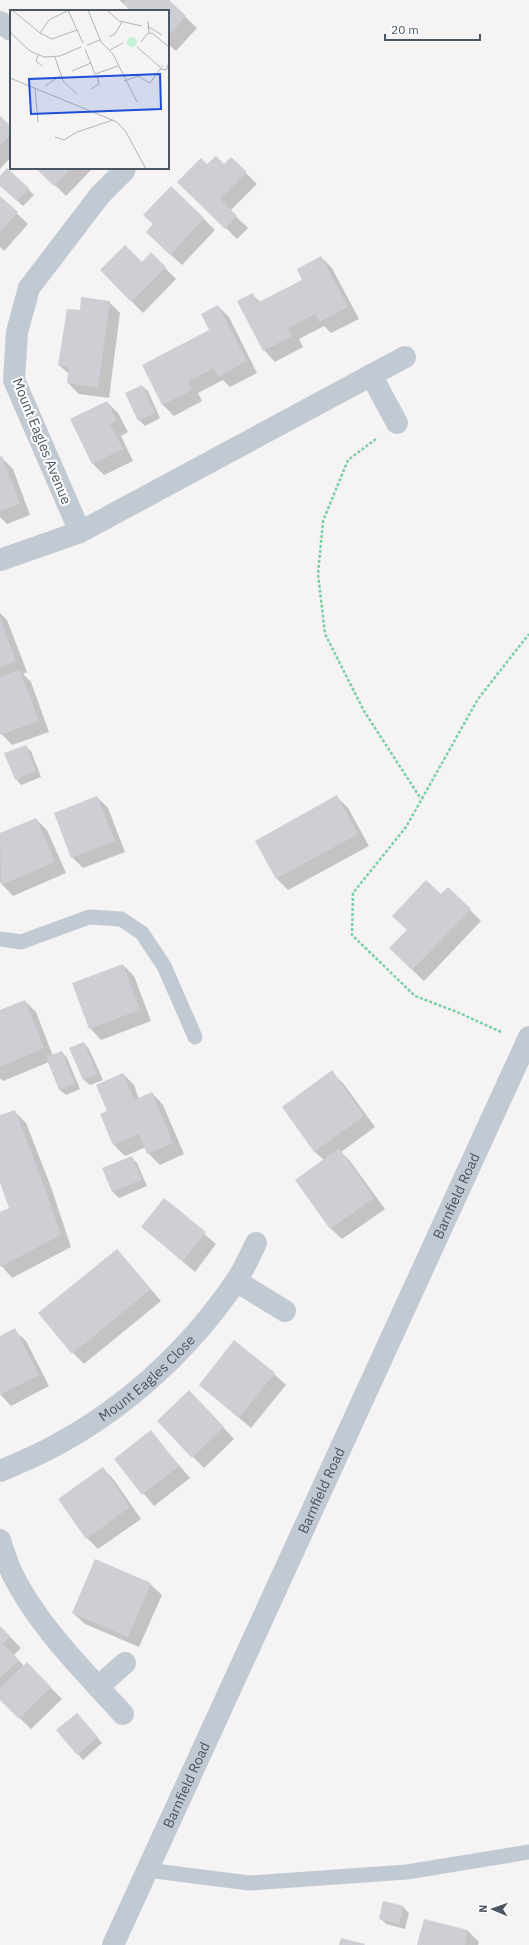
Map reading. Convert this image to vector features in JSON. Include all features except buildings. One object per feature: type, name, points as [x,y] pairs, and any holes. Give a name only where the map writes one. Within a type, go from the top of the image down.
[{"type":"street","name":"Mount Eagles Avenue","points":[[80,532],[14,380],[17,332],[29,288],[100,195],[125,169]]},
{"type":"street","points":[[0,560],[80,532],[404,357]]},
{"type":"street","points":[[371,375],[397,424]]},
{"type":"street","name":"Barnfield Road","points":[[113,1945],[527,1040]]},
{"type":"street","name":"Mount Eagles Close","points":[[0,1472],[58,1444],[121,1404],[158,1372],[200,1328],[236,1280],[256,1244]]},
{"type":"street","points":[[236,1280],[285,1311]]},
{"type":"street","points":[[0,1540],[10,1569],[29,1602],[57,1640],[123,1714]]},
{"type":"street","points":[[98,1687],[125,1663]]},
{"type":"lane","points":[[0,939],[21,942],[89,917],[121,919],[142,933],[164,966],[195,1038]]},
{"type":"lane","points":[[147,1870],[249,1883],[407,1872],[529,1852]]},
{"type":"path","points":[[397,424],[348,460],[323,521],[318,574],[325,634],[364,711],[421,799]]},
{"type":"path","points":[[527,1040],[416,996],[352,936],[353,893],[406,827],[478,699],[529,634]]}]
